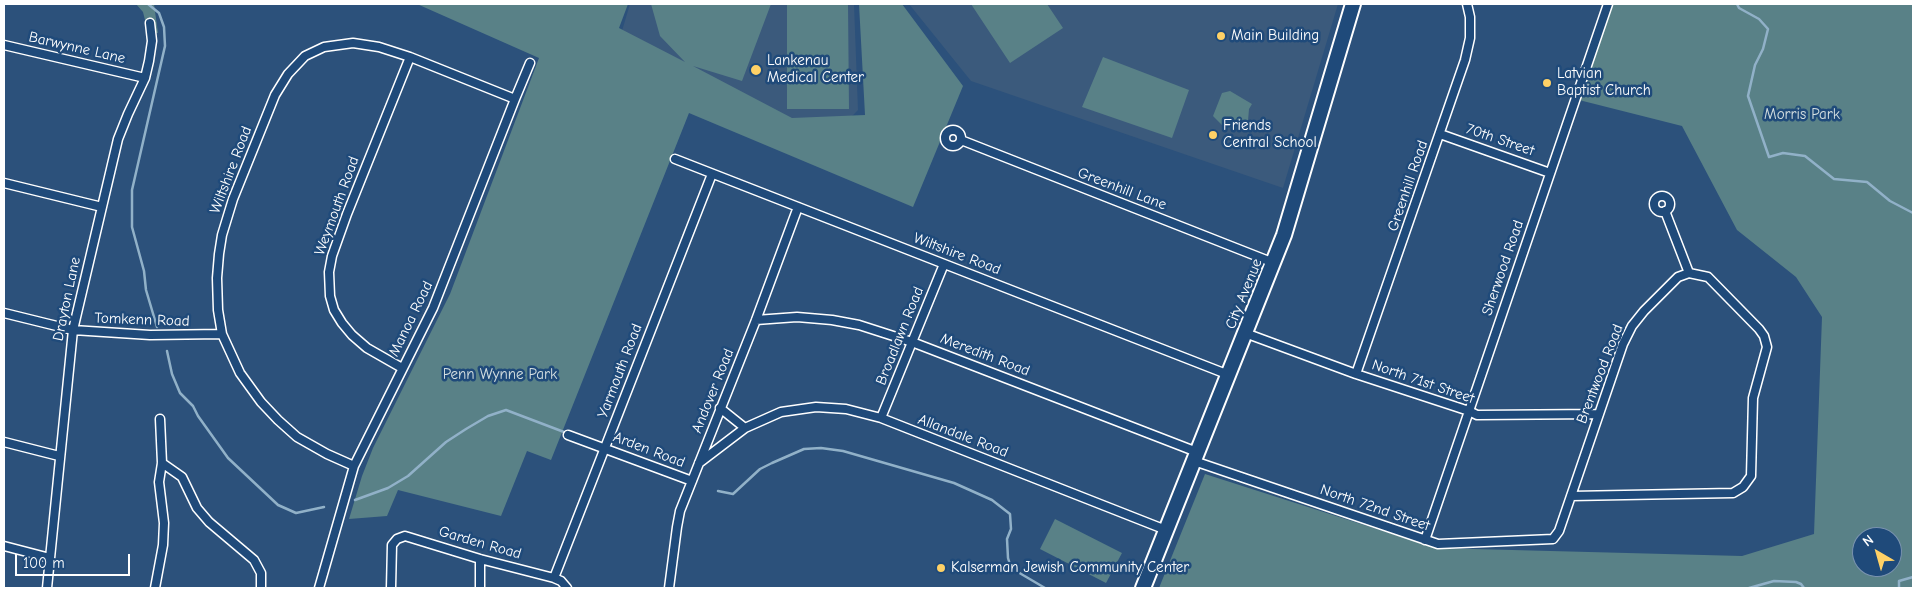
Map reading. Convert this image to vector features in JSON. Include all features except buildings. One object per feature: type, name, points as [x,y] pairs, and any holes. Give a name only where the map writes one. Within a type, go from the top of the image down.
[{"type":"highway","name":"City Avenue","points":[[1142,588],[1274,263],[1292,213],[1353,4]]},
{"type":"street","name":"Greenhill Road","points":[[1356,374],[1465,60],[1470,38],[1470,17],[1467,4]]},
{"type":"street","name":"Sherwood Road","points":[[1424,540],[1608,4]]},
{"type":"street","name":"Drayton Lane","points":[[46,588],[73,330],[118,139],[144,78],[152,41],[150,23]]},
{"type":"street","name":"Wiltshire Road","points":[[354,466],[327,454],[297,437],[278,420],[261,402],[240,373],[222,334],[218,310],[217,278],[222,235],[233,199],[275,96],[288,74],[305,56],[324,46],[353,43],[379,47],[410,57],[515,99]]},
{"type":"street","name":"Barwynne Lane","points":[[4,45],[144,78]]},
{"type":"street","name":"Weymouth Road","points":[[402,368],[368,348],[352,335],[342,323],[334,310],[330,296],[329,272],[347,214],[410,57]]},
{"type":"street","name":"Manoa Road","points":[[319,588],[354,466],[436,300],[530,63]]},
{"type":"street","name":"70th Street","points":[[1440,134],[1550,172]]},
{"type":"street","name":"Greenhill Lane","points":[[960,140],[1274,263]]},
{"type":"street","name":"Wiltshire Road","points":[[675,159],[1228,375]]},
{"type":"street","name":"Yarmouth Road","points":[[554,578],[712,174]]},
{"type":"street","points":[[4,183],[102,207]]},
{"type":"street","name":"Andover Road","points":[[669,588],[676,527],[680,511],[756,320],[798,207]]},
{"type":"street","points":[[1571,496],[1733,493],[1743,487],[1751,476],[1753,398],[1767,347],[1764,336],[1708,277],[1689,273],[1665,210]]},
{"type":"street","name":"Broadlawn Road","points":[[881,418],[944,264]]},
{"type":"street","name":"Brentwood Road","points":[[1553,539],[1559,531],[1623,344],[1632,326],[1644,311],[1678,277],[1689,273]]},
{"type":"street","name":"Tomkenn Road","points":[[4,313],[73,330],[150,335],[222,334]]},
{"type":"street","name":"Meredith Road","points":[[756,320],[796,317],[832,320],[859,325],[912,342],[1196,457]]},
{"type":"street","name":"North 71st Street","points":[[1245,333],[1356,374],[1477,415],[1599,414]]},
{"type":"street","name":"Allandale Road","points":[[699,463],[745,428],[781,412],[816,407],[846,409],[881,418],[1166,530]]},
{"type":"street","points":[[720,408],[745,428]]},
{"type":"street","points":[[155,588],[163,545],[164,523],[159,482],[162,463],[160,419]]},
{"type":"street","name":"Arden Road","points":[[568,435],[692,481]]},
{"type":"street","points":[[4,442],[59,456]]},
{"type":"street","name":"North 72nd Street","points":[[1196,457],[1438,544],[1553,539]]},
{"type":"street","points":[[162,463],[182,477],[197,508],[209,522],[254,560],[261,573],[261,588]]},
{"type":"street","name":"Garden Road","points":[[391,588],[392,545],[395,540],[405,536],[480,559],[554,578],[561,581],[567,588]]},
{"type":"street","points":[[4,546],[50,558]]},
{"type":"street","points":[[480,559],[480,588]]},
{"type":"shaded area","name":"Lankenau Medical Center","points":[[630,4],[854,4],[858,110],[822,147],[616,51]]},
{"type":"shaded area","name":"Friends Central School","points":[[909,4],[1338,4],[1283,188],[971,81]]},
{"type":"green space","points":[[136,4],[154,4],[158,33],[148,32],[143,12]]},
{"type":"green space","name":"Penn Wynne Park","points":[[417,4],[628,4],[619,28],[685,62],[660,36],[651,4],[771,4],[742,81],[693,66],[792,118],[865,115],[859,4],[902,4],[963,86],[913,207],[689,113],[551,460],[527,451],[501,516],[398,490],[387,516],[349,519],[373,448],[450,294],[539,58]]},
{"type":"green space","points":[[787,4],[848,4],[849,109],[787,109]]},
{"type":"green space","points":[[971,4],[1047,4],[1063,28],[1010,63]]},
{"type":"green space","name":"Morris Park","points":[[1609,4],[1913,4],[1913,588],[1159,588],[1205,474],[1436,548],[1742,556],[1814,534],[1822,317],[1796,277],[1737,230],[1682,126],[1575,99]]},
{"type":"green space","points":[[1103,57],[1189,90],[1172,138],[1082,107]]},
{"type":"green space","points":[[1230,91],[1252,104],[1249,109],[1248,121],[1237,129],[1224,127],[1213,116],[1222,93]]},
{"type":"green space","points":[[1055,519],[1122,553],[1106,583],[1040,549]]},
{"type":"waterway","points":[[148,4],[159,13],[164,27],[165,46],[132,190],[132,227],[144,271],[146,290],[157,327]]},
{"type":"waterway","points":[[1737,4],[1739,8],[1759,19],[1768,29],[1763,49],[1755,65],[1748,96],[1769,157],[1783,153],[1805,156],[1834,179],[1867,182],[1890,201],[1913,213]]},
{"type":"waterway","points":[[167,351],[172,374],[180,393],[193,406],[228,458],[278,505],[296,513],[324,507]]},
{"type":"waterway","points":[[355,500],[388,488],[408,476],[446,442],[488,416],[506,410],[564,432]]},
{"type":"waterway","points":[[718,491],[733,494],[760,469],[804,449],[821,448],[843,451],[954,483],[992,500],[1010,514],[1011,529],[1007,539],[1008,558],[1011,568],[1045,588]]},
{"type":"waterway","points":[[1899,588],[1899,581],[1913,577]]},
{"type":"waterway","points":[[1749,588],[1774,581],[1796,582],[1804,588]]},
{"type":"place","name":"Main Building","points":[[1221,36]]},
{"type":"place","name":"Lankenau Medical Center","points":[[756,70]]},
{"type":"place","name":"Latvian Baptist Church","points":[[1547,83]]},
{"type":"place","name":"Friends Central School","points":[[1213,135]]},
{"type":"place","name":"Kalserman Jewish Community Center","points":[[941,568]]}]
